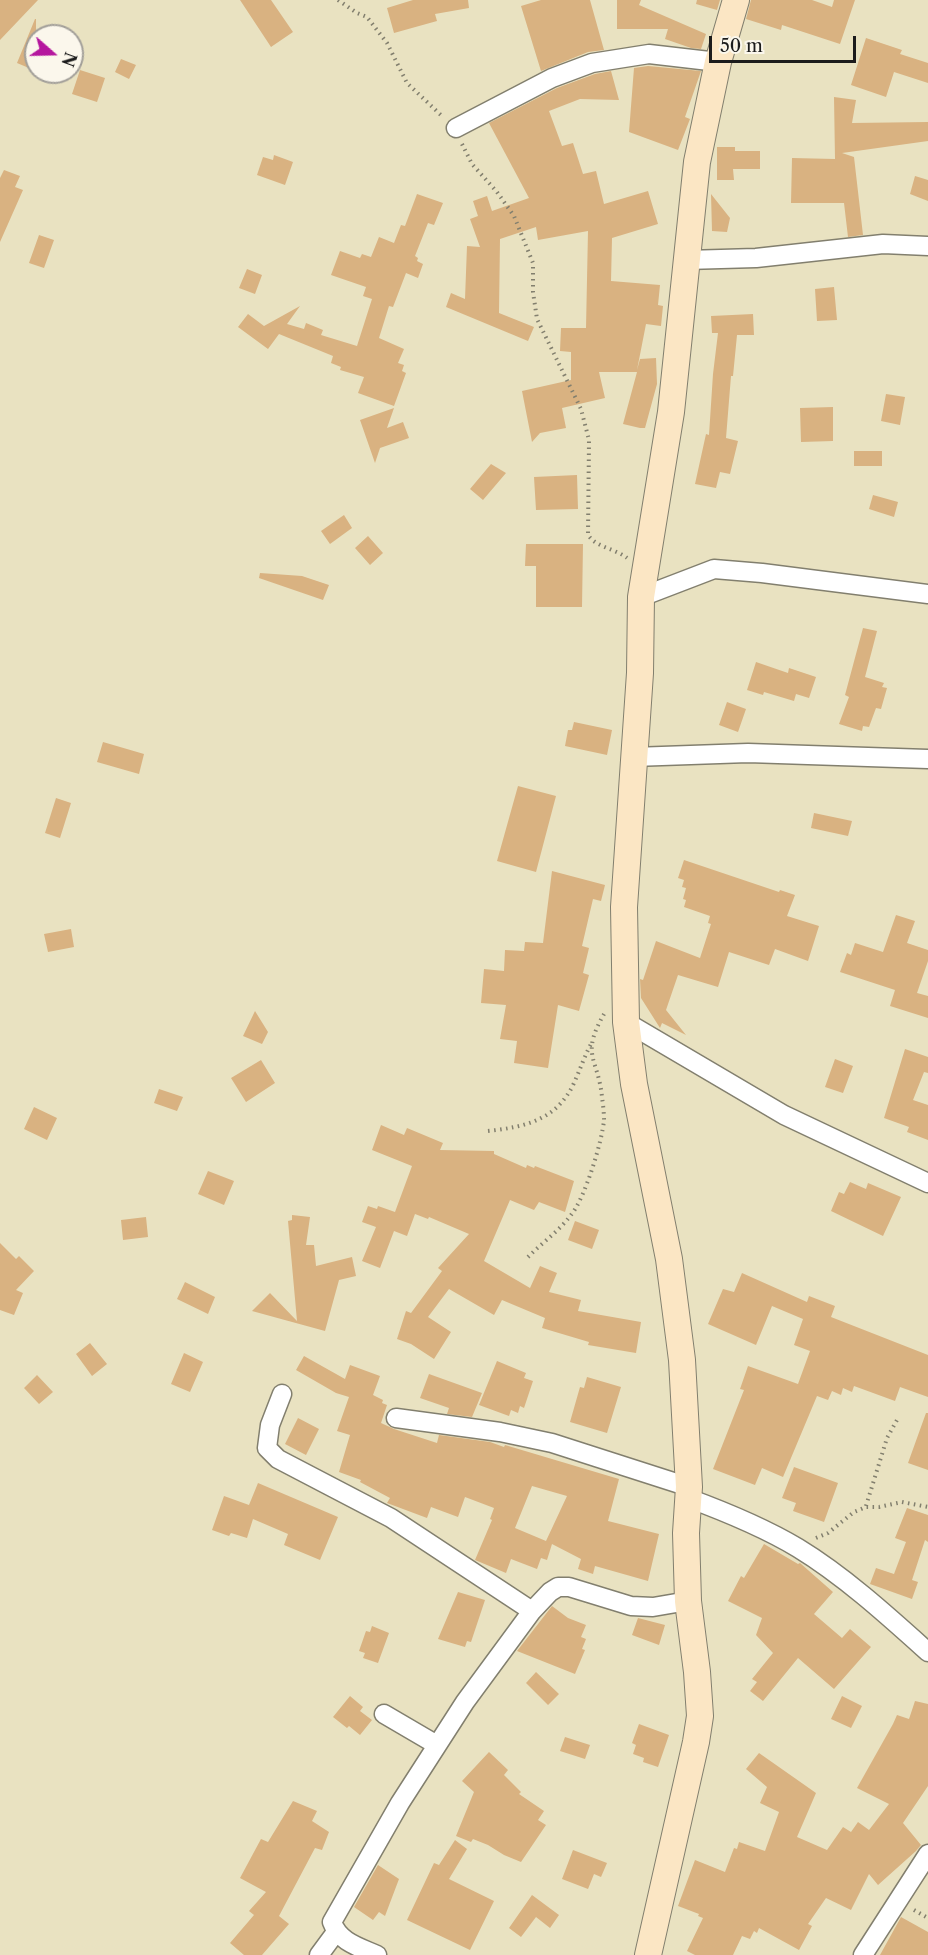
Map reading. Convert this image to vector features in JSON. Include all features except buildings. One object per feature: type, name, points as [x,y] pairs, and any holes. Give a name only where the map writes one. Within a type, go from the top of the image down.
[{"type":"street","points":[[649,1955],[692,1764],[700,1716],[688,1600],[688,1492],[682,1360],[669,1259],[634,1084],[626,1022],[624,907],[640,674],[641,597],[671,412],[697,162],[717,62],[736,0]]},
{"type":"street","points":[[456,128],[552,78],[592,63],[649,54],[717,62]]},
{"type":"street","points":[[686,260],[756,258],[883,244],[928,246]]},
{"type":"street","points":[[641,597],[714,569],[928,594]]},
{"type":"street","points":[[633,758],[748,753],[928,759]]},
{"type":"street","points":[[626,1022],[784,1115],[928,1183]]},
{"type":"street","points":[[282,1394],[270,1425],[267,1448],[278,1459],[391,1518],[532,1611]]},
{"type":"street","points":[[396,1418],[500,1432],[552,1443],[688,1492],[797,1547],[824,1565],[928,1652]]},
{"type":"street","points":[[377,1955],[347,1941],[336,1932],[332,1922],[400,1803],[437,1745],[465,1702],[532,1611],[558,1587],[569,1587],[631,1606],[653,1607],[688,1600]]},
{"type":"street","points":[[384,1714],[437,1745]]},
{"type":"street","points":[[863,1955],[928,1854]]},
{"type":"street","points":[[319,1955],[336,1932]]},
{"type":"path","points":[[338,0],[367,17],[387,43],[407,83],[456,128],[472,164],[497,192],[514,216],[533,263],[533,292],[537,319],[581,408],[589,440],[588,535],[593,543],[619,552],[645,572]]},
{"type":"path","points":[[488,1131],[531,1124],[560,1105],[574,1083],[594,1031],[611,996],[625,978]]},
{"type":"path","points":[[528,1257],[572,1215],[597,1150],[604,1120],[602,1095],[592,1059],[591,1043]]},
{"type":"path","points":[[866,1507],[887,1438],[897,1420]]},
{"type":"path","points":[[797,1547],[828,1533],[854,1512],[866,1507],[902,1502],[928,1508]]}]
